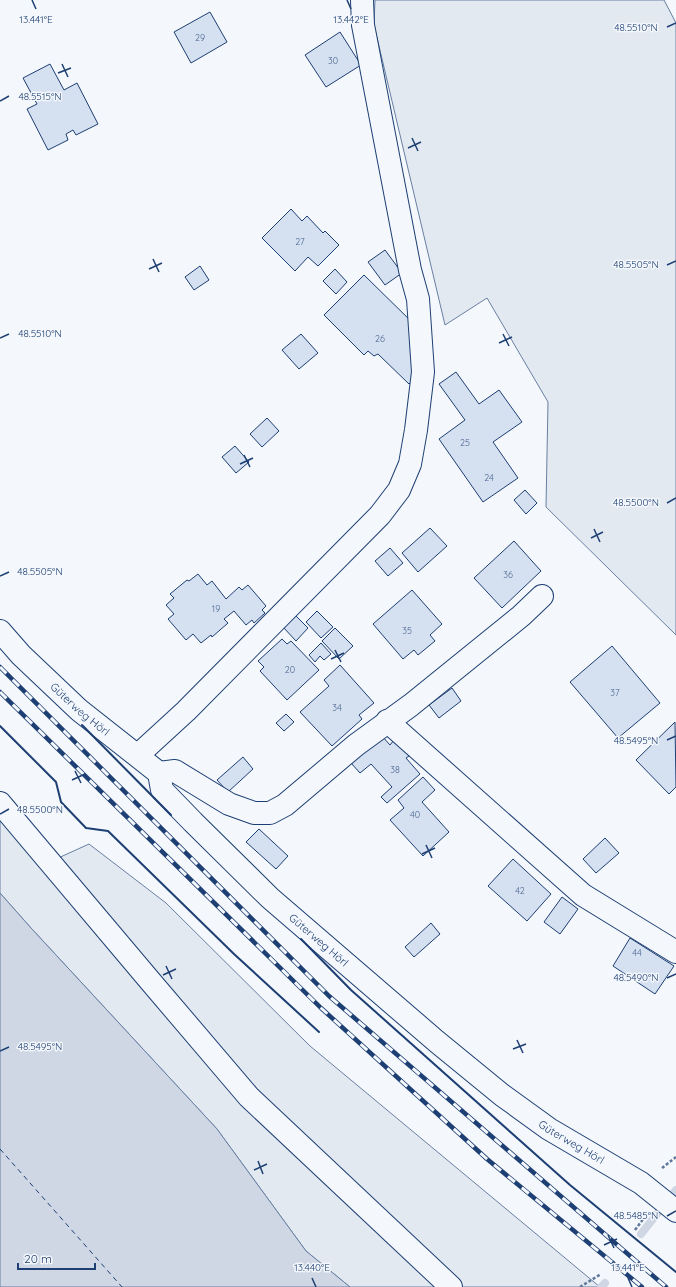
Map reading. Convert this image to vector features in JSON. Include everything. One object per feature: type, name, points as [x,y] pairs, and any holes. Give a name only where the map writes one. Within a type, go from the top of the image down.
[{"type":"street","points":[[138,755],[186,711],[380,515],[399,490],[410,464],[423,372],[418,299],[410,270],[363,25],[362,0]]},
{"type":"street","points":[[159,772],[175,771],[230,804],[254,813],[270,813],[285,805],[356,745],[411,705],[521,616],[542,596]]},
{"type":"street","name":"Güterweg Hörl","points":[[0,631],[21,655],[79,710],[159,772],[162,790],[270,898],[436,1041],[502,1095],[549,1129],[641,1183],[676,1210]]},
{"type":"street","points":[[387,721],[583,894],[676,952]]},
{"type":"street","points":[[0,803],[249,1097],[451,1287]]},
{"type":"path","points":[[580,1287],[601,1274]]},
{"type":"shaded area","points":[[375,0],[664,0],[676,23],[676,635],[546,507],[548,402],[487,298],[445,325],[374,25]]},
{"type":"shaded area","points":[[0,811],[45,864],[89,844],[166,903],[310,1046],[600,1287],[350,1287],[306,1251],[217,1129],[0,893]]},
{"type":"shaded area","points":[[0,893],[217,1129],[306,1251],[350,1287],[0,1287]]},
{"type":"building","points":[[210,12],[227,42],[191,63],[174,32]]},
{"type":"building","points":[[340,32],[361,65],[326,87],[305,55]]},
{"type":"building","points":[[50,64],[64,90],[77,83],[98,124],[76,135],[73,130],[66,134],[68,140],[48,150],[27,109],[37,104],[23,78]]},
{"type":"building","points":[[291,209],[302,221],[307,216],[323,233],[325,231],[339,245],[318,266],[308,257],[295,271],[262,238]]},
{"type":"building","points":[[385,250],[402,273],[385,285],[368,262]]},
{"type":"building","points":[[200,266],[209,280],[194,290],[185,277]]},
{"type":"building","points":[[335,269],[347,282],[336,294],[323,281]]},
{"type":"building","points":[[364,275],[414,324],[414,379],[409,384],[378,354],[374,356],[368,351],[364,355],[324,315]]},
{"type":"building","points":[[301,334],[318,353],[299,369],[282,350]]},
{"type":"building","points":[[456,372],[479,404],[499,390],[522,422],[493,442],[518,478],[483,502],[439,439],[465,420],[439,384]]},
{"type":"building","points":[[267,418],[279,431],[262,447],[250,434]]},
{"type":"building","points":[[235,446],[249,462],[236,473],[222,457]]},
{"type":"building","points":[[525,490],[537,503],[526,514],[514,500]]},
{"type":"building","points":[[430,528],[447,546],[418,572],[402,553]]},
{"type":"building","points":[[514,541],[541,571],[502,608],[474,578]]},
{"type":"building","points":[[390,548],[403,563],[388,576],[375,561]]},
{"type":"building","points":[[198,574],[207,585],[212,581],[226,599],[239,587],[242,590],[248,585],[266,606],[262,610],[265,613],[254,623],[252,620],[246,625],[234,611],[224,619],[228,623],[212,637],[211,635],[201,643],[193,634],[186,640],[168,619],[174,614],[166,605],[174,598],[170,594],[187,580],[189,581]]},
{"type":"building","points":[[412,590],[442,624],[430,635],[435,641],[418,655],[414,650],[403,659],[373,624]]},
{"type":"building","points":[[317,611],[333,627],[321,638],[306,622]]},
{"type":"building","points":[[295,615],[308,628],[296,641],[283,627]]},
{"type":"building","points":[[335,628],[353,646],[339,659],[322,641]]},
{"type":"building","points":[[282,639],[287,644],[291,641],[319,670],[287,700],[260,671],[264,667],[258,661]]},
{"type":"building","points":[[321,643],[331,654],[324,660],[320,656],[315,662],[309,655]]},
{"type":"building","points":[[612,646],[660,703],[618,738],[570,682]]},
{"type":"building","points":[[340,665],[374,703],[359,715],[362,719],[332,746],[300,712],[329,686],[324,680]]},
{"type":"building","points":[[452,688],[461,701],[439,718],[429,705]]},
{"type":"building","points":[[286,714],[294,722],[284,731],[276,723]]},
{"type":"building","points":[[675,722],[676,787],[669,794],[636,760]]},
{"type":"building","points":[[382,736],[390,745],[394,740],[409,756],[406,758],[420,774],[387,803],[381,797],[392,787],[371,764],[360,773],[351,763]]},
{"type":"building","points":[[243,757],[253,769],[228,792],[217,780]]},
{"type":"building","points":[[423,777],[435,790],[422,802],[449,832],[423,856],[390,820],[404,808],[398,800]]},
{"type":"building","points":[[259,829],[288,856],[276,869],[246,842]]},
{"type":"building","points":[[605,838],[619,853],[596,873],[583,859]]},
{"type":"building","points":[[513,859],[551,894],[527,921],[488,886]]},
{"type":"building","points":[[562,897],[578,909],[560,934],[544,922]]},
{"type":"building","points":[[431,923],[440,934],[414,957],[405,947]]},
{"type":"building","points":[[630,938],[674,966],[655,994],[613,966]]},
{"type":"waterway","points":[[641,1234],[676,1190]]},
{"type":"waterway","points":[[601,1287],[605,1283]]},
{"type":"ferry route","points":[[0,1149],[122,1287]]},
{"type":"railway","points":[[0,667],[329,996],[666,1287]]},
{"type":"railway","points":[[0,692],[321,1008],[487,1159],[642,1287]]},
{"type":"wall","points":[[82,725],[171,815]]},
{"type":"wall","points":[[0,726],[56,782],[61,802],[86,828],[108,831],[234,954],[319,1032]]},
{"type":"wall","points":[[301,939],[351,990],[570,1185],[676,1272]]}]
